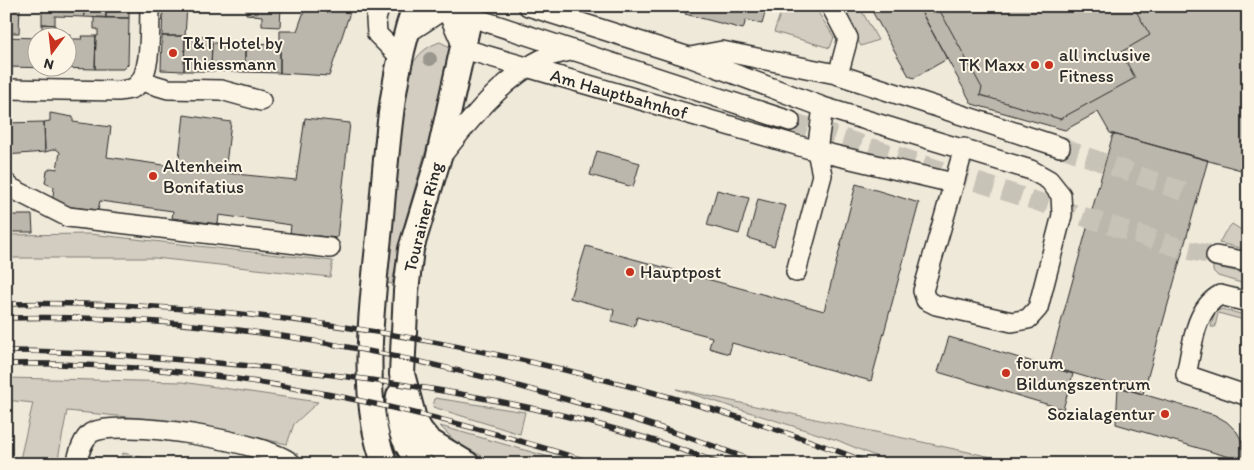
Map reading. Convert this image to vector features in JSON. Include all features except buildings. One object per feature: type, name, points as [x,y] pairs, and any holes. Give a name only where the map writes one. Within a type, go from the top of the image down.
[{"type":"main road","name":"Tourainer Ring","points":[[385,464],[379,449],[370,388],[378,247],[388,134],[400,57],[415,6]]},
{"type":"main road","name":"Tourainer Ring","points":[[467,464],[429,441],[420,430],[414,419],[402,374],[406,291],[412,249],[438,160],[471,12]]},
{"type":"main road","points":[[402,374],[397,406],[400,434],[421,464]]},
{"type":"street","points":[[6,89],[119,91],[134,88],[141,81],[148,58],[150,6]]},
{"type":"street","points":[[380,6],[376,19],[377,34],[400,57]]},
{"type":"street","points":[[528,6],[689,58],[824,107],[964,148],[1031,170],[1049,180],[1061,195],[1062,215],[1038,308],[1028,319],[1012,322],[936,305],[926,300],[923,291],[964,148]]},
{"type":"street","points":[[574,6],[609,31]]},
{"type":"street","points":[[831,6],[848,38],[841,64]]},
{"type":"street","points":[[446,7],[464,49]]},
{"type":"street","points":[[406,34],[446,7],[471,12],[570,51],[790,121]]},
{"type":"street","name":"Am Hauptbahnhof","points":[[464,49],[817,151],[953,183]]},
{"type":"street","points":[[438,160],[491,98],[527,68],[546,57],[570,51]]},
{"type":"street","points":[[689,58],[722,51],[836,74],[1060,147]]},
{"type":"street","points":[[141,81],[168,89],[221,90],[261,101]]},
{"type":"street","points":[[796,272],[822,175],[817,151],[824,107]]},
{"type":"street","points":[[6,183],[11,188],[68,217],[330,248]]},
{"type":"street","points":[[1216,256],[1248,262]]},
{"type":"street","points":[[1248,302],[1220,295],[1210,300],[1198,324],[1186,375],[1248,396]]},
{"type":"street","points":[[76,464],[84,441],[92,433],[106,430],[187,432],[274,452],[292,464]]},
{"type":"shaded area","points":[[783,6],[814,6],[834,37],[830,48],[774,32]]},
{"type":"shaded area","points":[[839,6],[859,6],[878,40],[861,46]]},
{"type":"shaded area","points":[[440,42],[450,47],[432,129],[403,229],[392,284],[383,282],[404,91],[408,74],[419,55],[432,45]]},
{"type":"shaded area","points":[[1232,224],[1248,234],[1248,250],[1219,243]]},
{"type":"shaded area","points":[[90,234],[333,261],[330,277],[155,258],[6,258],[6,235]]},
{"type":"shaded area","points":[[1213,266],[1248,274],[1248,285],[1218,276],[1213,271]]},
{"type":"shaded area","points":[[1222,309],[1248,316],[1248,321],[1218,313],[1215,327],[1211,327],[1215,312]]},
{"type":"shaded area","points":[[6,378],[182,382],[318,402],[294,424],[287,444],[190,423],[67,411],[57,464],[42,464],[20,459],[33,403],[6,400]]},
{"type":"shaded area","points":[[676,389],[1024,464],[894,464],[837,440]]},
{"type":"shaded area","points":[[435,398],[525,412],[520,434],[433,407]]},
{"type":"shaded area","points":[[440,426],[574,464],[497,464],[457,443]]},
{"type":"shaded area","points":[[123,453],[170,464],[120,464]]},
{"type":"tunnel","points":[[790,121],[1183,249],[1216,256]]},
{"type":"tunnel","points":[[1060,147],[1190,194]]},
{"type":"railway","points":[[6,304],[146,306],[216,311],[355,328],[424,340],[561,369],[679,399],[795,436],[871,464]]},
{"type":"railway","points":[[6,318],[76,318],[145,321],[283,336],[351,348],[487,378],[580,403],[684,436],[760,464]]},
{"type":"railway","points":[[6,351],[167,358],[321,373],[437,390],[495,400],[610,427],[666,444],[721,464]]},
{"type":"railway","points":[[6,364],[82,365],[157,370],[231,378],[305,390],[452,422],[596,464]]},
{"type":"place","name":"T&T Hotel by Thiessmann","points":[[173,53]]},
{"type":"place","name":"TK Maxx","points":[[1035,65]]},
{"type":"place","name":"all inclusive Fitness","points":[[1049,65]]},
{"type":"place","name":"Altenheim Bonifatius","points":[[153,176]]},
{"type":"place","name":"Hauptpost","points":[[630,272]]},
{"type":"place","name":"forum Bildungszentrum","points":[[1006,373]]},
{"type":"place","name":"Sozialagentur","points":[[1165,414]]}]
